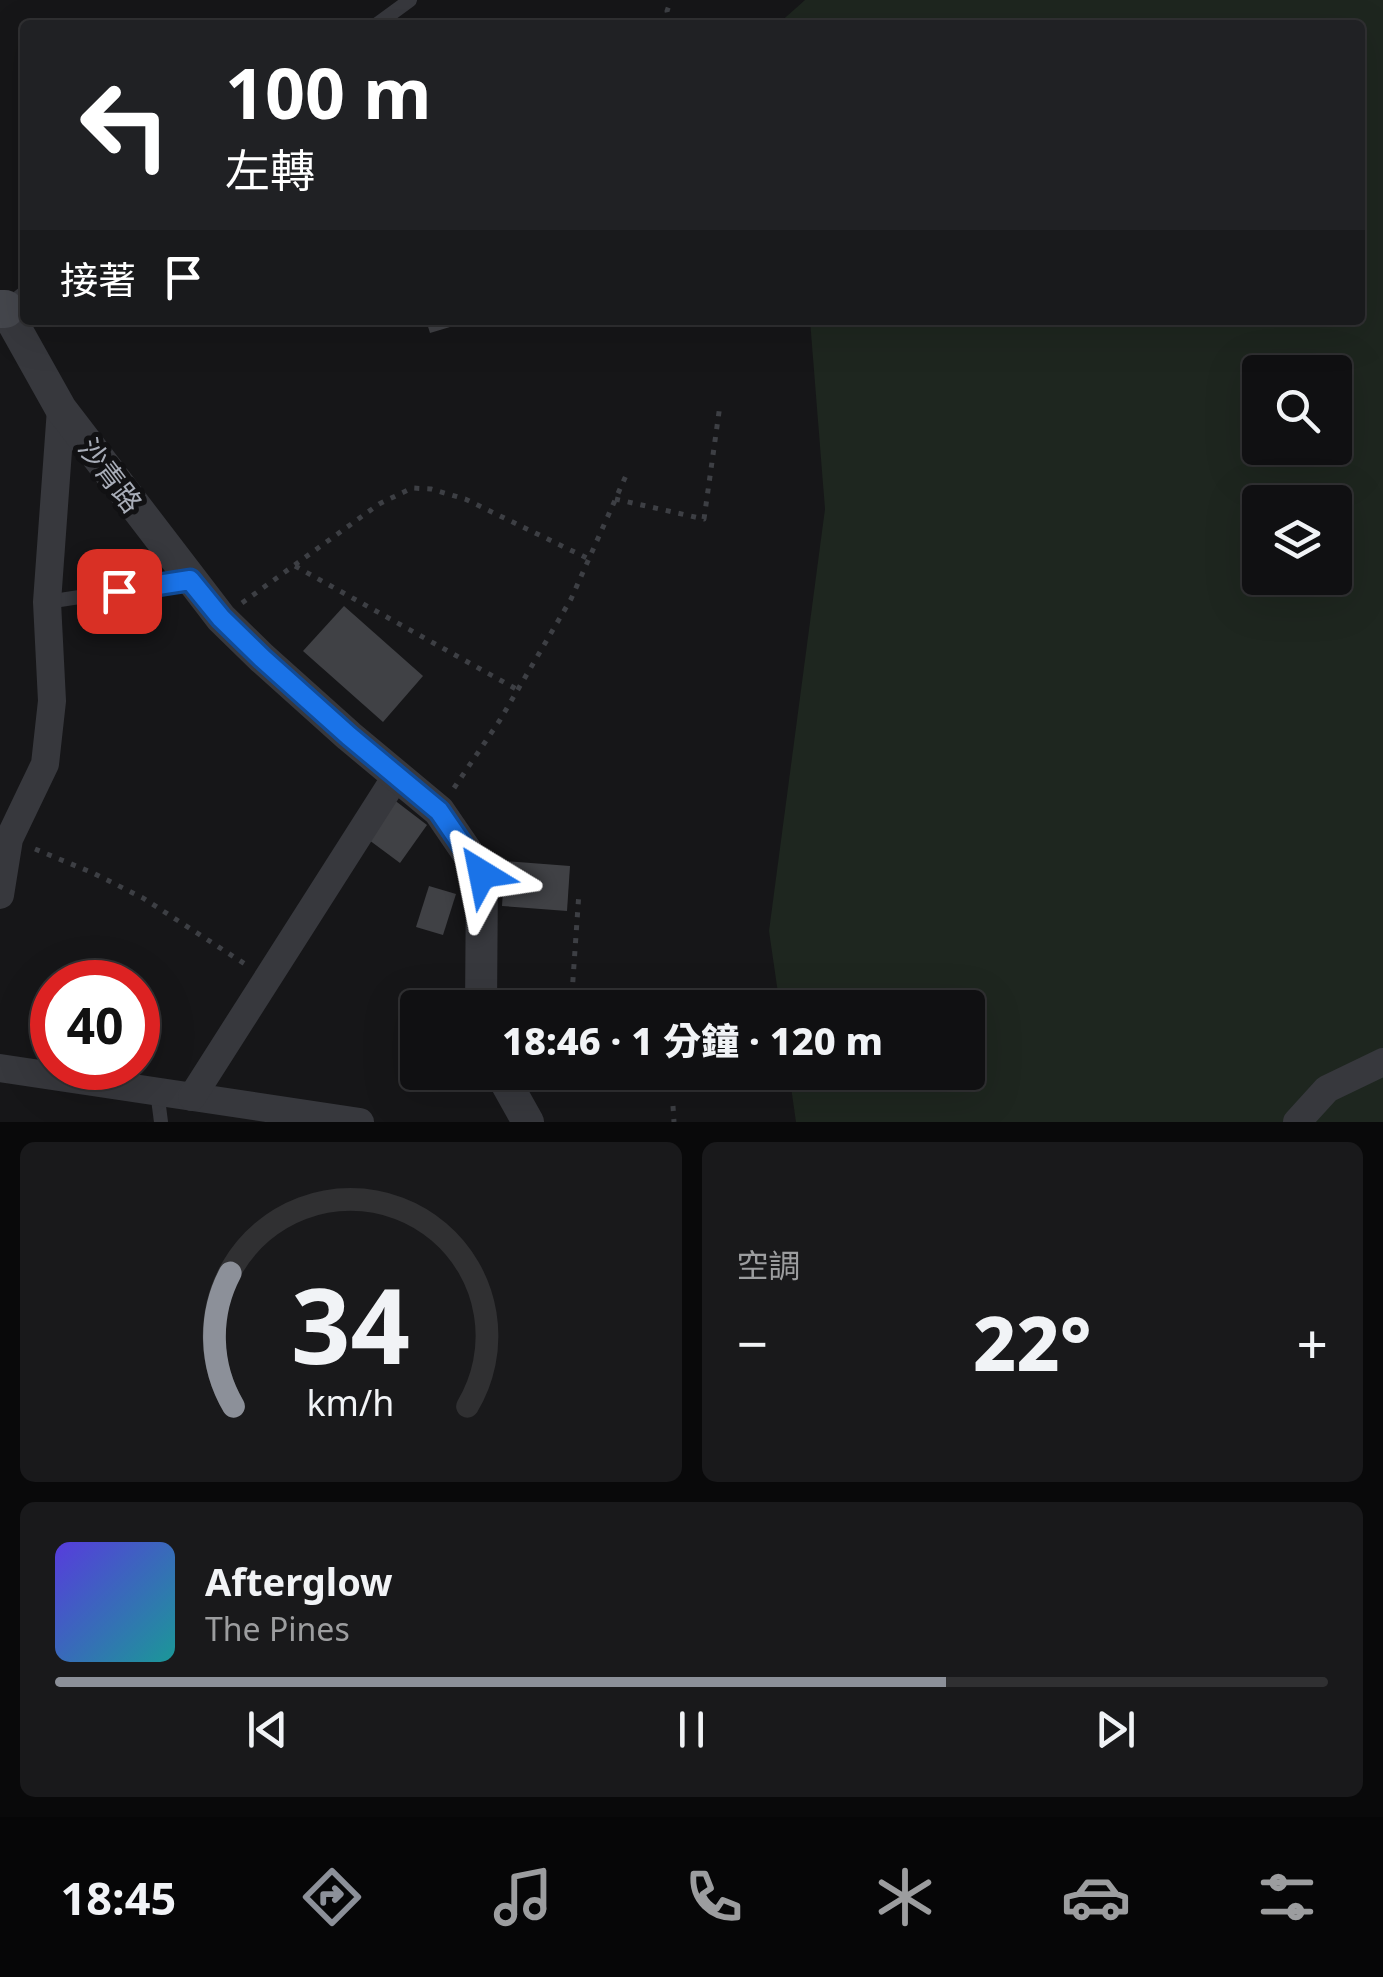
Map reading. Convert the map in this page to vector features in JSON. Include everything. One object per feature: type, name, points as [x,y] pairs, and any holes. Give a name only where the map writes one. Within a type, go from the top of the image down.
[{"type":"street","name":"沙青路","points":[[21,325],[62,409],[221,618],[439,811],[482,874],[480,990]]},
{"type":"street","points":[[0,894],[10,839],[45,764],[52,702],[47,602],[62,409]]},
{"type":"street","points":[[192,1097],[396,775]]},
{"type":"street","points":[[1297,1122],[1328,1089],[1383,1062]]},
{"type":"street","points":[[0,1068],[360,1122]]},
{"type":"street","points":[[510,1090],[528,1122]]},
{"type":"lane","points":[[383,20],[410,0]]},
{"type":"lane","points":[[47,602],[190,580]]},
{"type":"lane","points":[[157,1092],[161,1122]]},
{"type":"path","points":[[616,499],[704,519],[720,404]]},
{"type":"path","points":[[439,811],[572,598],[628,471]]},
{"type":"path","points":[[221,618],[380,504],[412,488],[430,488],[464,498],[589,559]]},
{"type":"path","points":[[296,566],[518,690]]},
{"type":"path","points":[[10,839],[93,872],[143,898],[268,978]]},
{"type":"path","points":[[572,990],[578,892]]},
{"type":"path","points":[[673,1106],[674,1122]]},
{"type":"shaded area","points":[[805,0],[1383,0],[1383,1122],[796,1122],[791,1090],[985,1090],[985,990],[778,990],[769,931],[825,509],[810,325],[1365,325],[1365,20],[783,20]]},
{"type":"building","points":[[428,325],[457,325],[430,333]]},
{"type":"building","points":[[344,606],[423,676],[383,722],[303,651]]},
{"type":"building","points":[[393,799],[427,825],[400,863],[365,837]]},
{"type":"building","points":[[505,861],[570,866],[567,911],[502,906]]},
{"type":"building","points":[[429,886],[456,894],[443,935],[416,927]]},
{"type":"route","points":[[119,591],[190,580],[262,658],[439,811],[482,874]]}]
